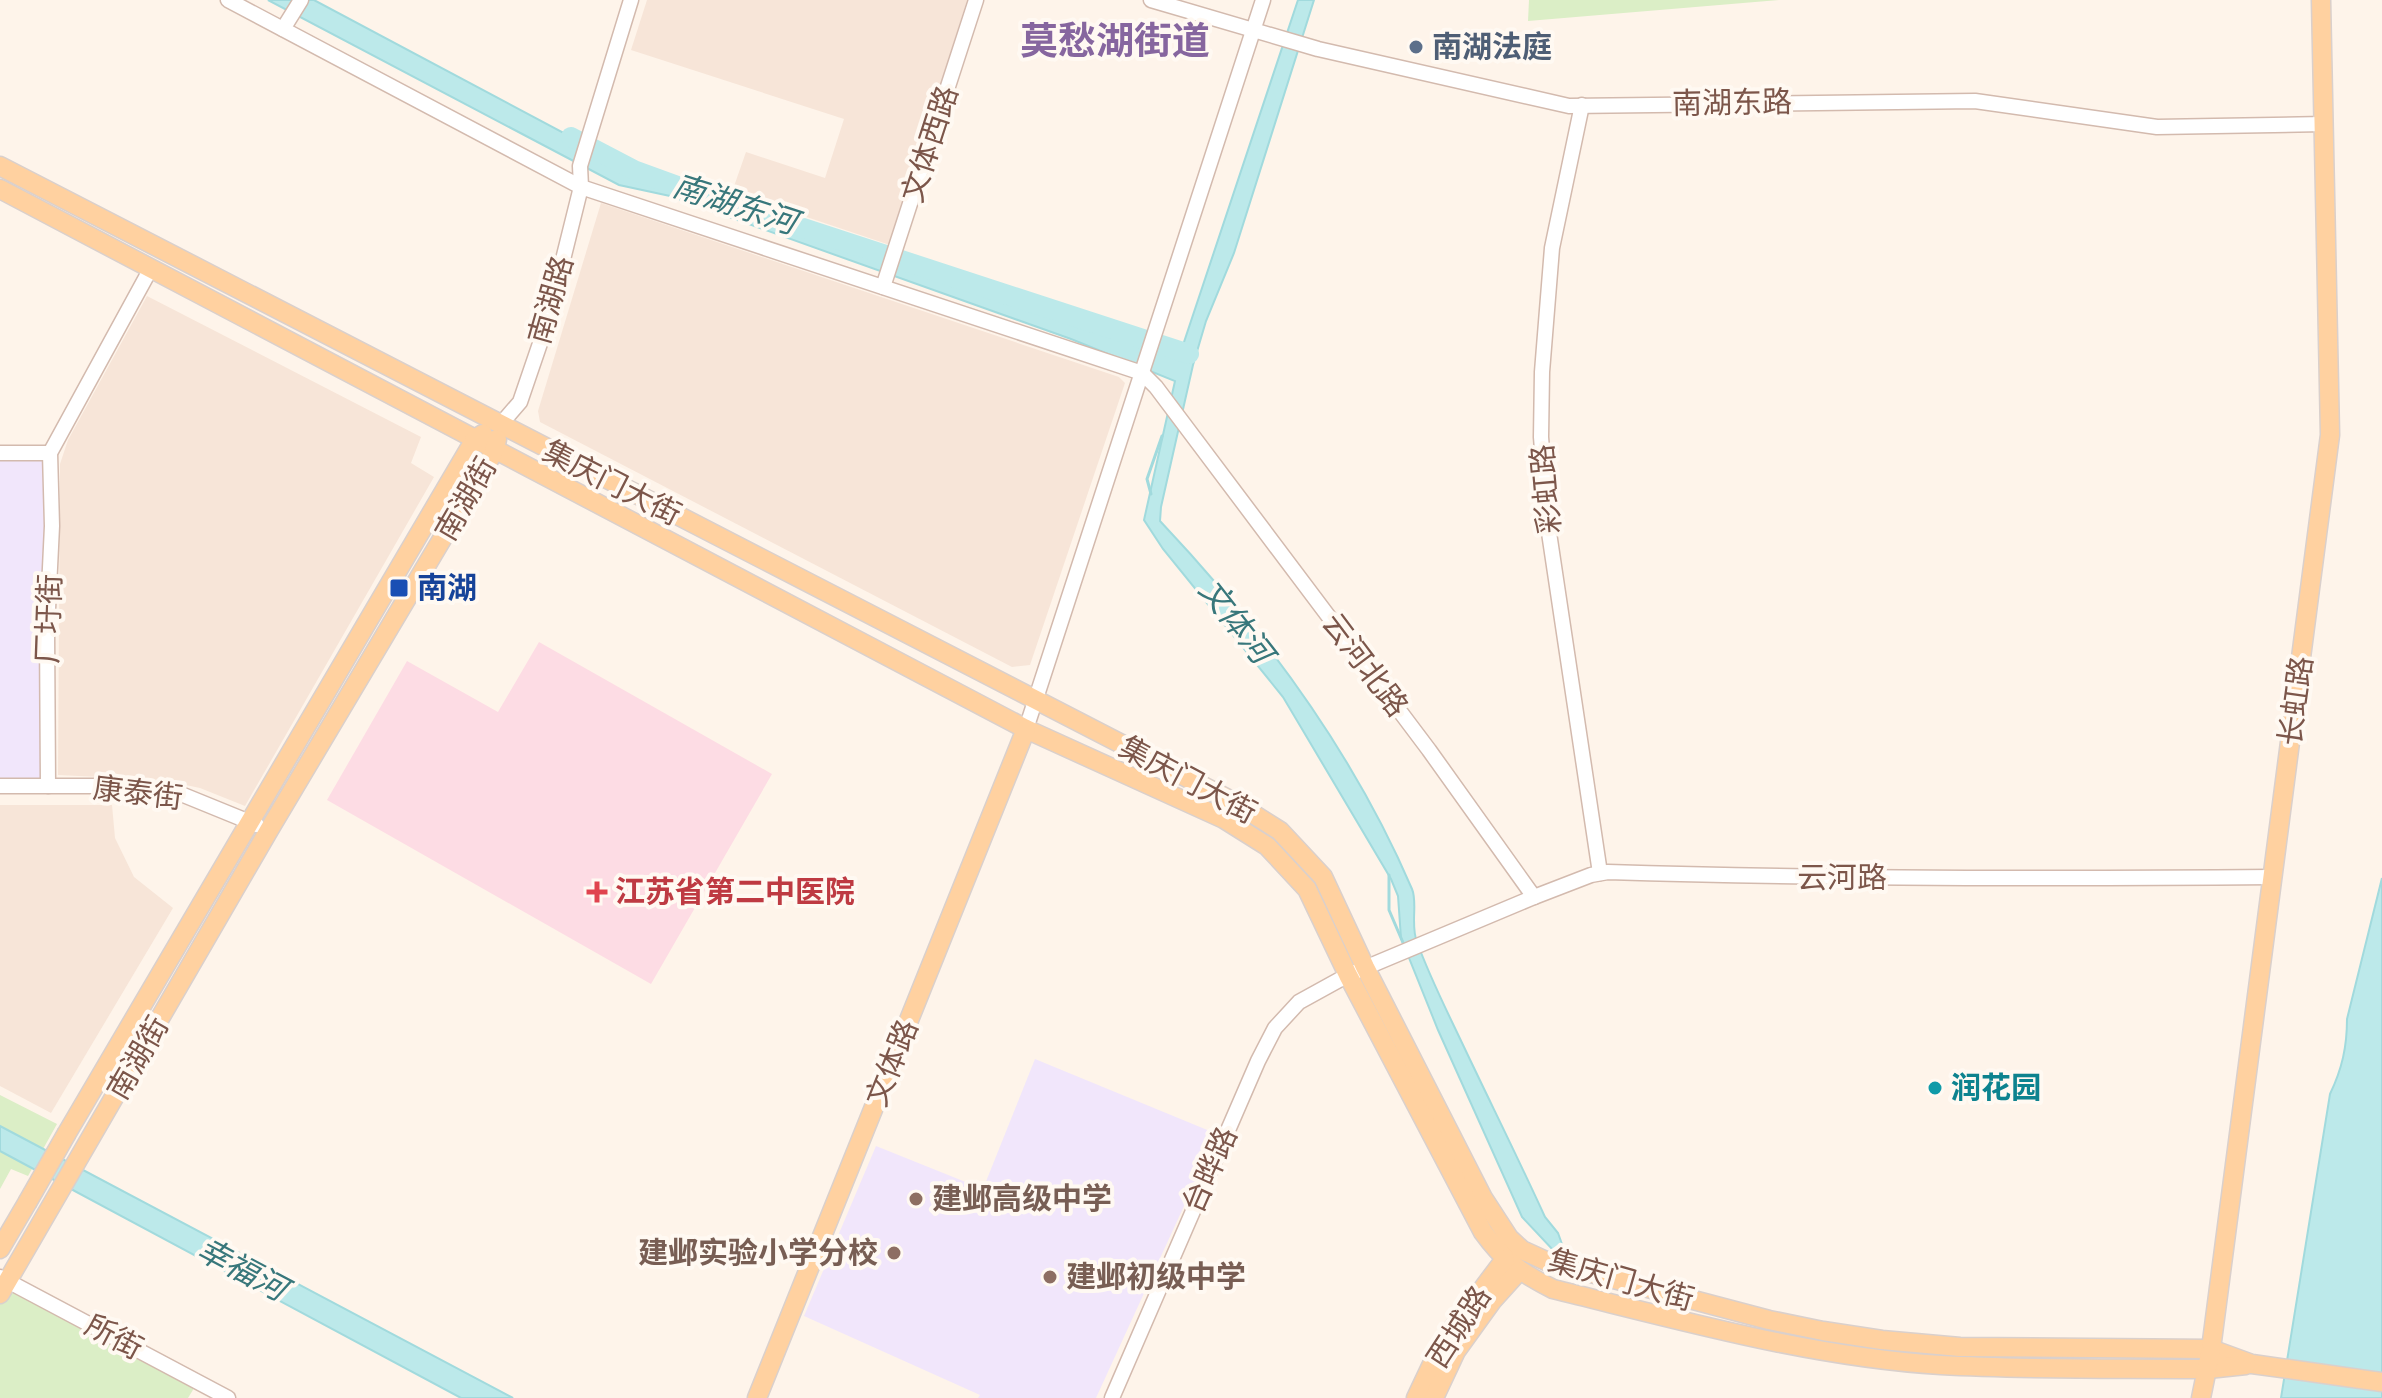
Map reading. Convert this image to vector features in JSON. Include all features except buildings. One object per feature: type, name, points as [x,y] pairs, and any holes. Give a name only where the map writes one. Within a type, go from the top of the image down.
[{"type":"main road","name":"长虹路","points":[[2201,1398],[2211,1349],[2330,435],[2321,0]]},
{"type":"main road","name":"集庆门大街","points":[[0,166],[1234,802],[1280,831],[1323,877],[1356,971],[1477,1221],[1512,1265],[1553,1289],[1819,1350],[1940,1365],[2208,1369],[2256,1365]]},
{"type":"main road","name":"集庆门大街","points":[[0,189],[1026,729],[1224,819],[1267,846],[1307,889],[1498,1225],[1522,1250],[1546,1261],[1769,1320],[1882,1340],[1960,1347],[2211,1349],[2256,1365],[2382,1382]]},
{"type":"main road","name":"南湖街","points":[[0,1249],[475,439],[500,425]]},
{"type":"main road","name":"南湖街","points":[[3,1284],[495,450],[500,425]]},
{"type":"main road","name":"文体路","points":[[757,1398],[1026,729]]},
{"type":"main road","name":"西城路","points":[[1416,1398],[1442,1343],[1512,1265]]},
{"type":"main road","name":"西城路","points":[[1434,1398],[1456,1351],[1492,1301],[1512,1265]]},
{"type":"street","points":[[228,0],[581,187],[885,280],[1142,370]]},
{"type":"street","name":"南湖路","points":[[500,425],[520,402],[548,320],[581,187],[580,166],[631,0]]},
{"type":"street","name":"文体西路","points":[[885,280],[976,0]]},
{"type":"street","name":"南湖东路","points":[[1151,0],[1318,49],[1569,106],[1975,101],[2157,127],[2324,124]]},
{"type":"street","points":[[1026,729],[1263,0]]},
{"type":"street","points":[[283,29],[299,4]]},
{"type":"street","name":"彩虹路","points":[[1582,105],[1552,248],[1542,372],[1541,437],[1548,526],[1600,873]]},
{"type":"street","points":[[0,453],[50,453],[150,270]]},
{"type":"street","name":"云河北路","points":[[1142,370],[1429,750],[1534,897]]},
{"type":"street","name":"厂圩街","points":[[48,786],[47,630],[52,526],[50,453]]},
{"type":"street","name":"康泰街","points":[[0,786],[125,786],[176,792],[269,830]]},
{"type":"street","name":"云河路","points":[[1390,956],[1600,873],[1999,879],[2273,877]]},
{"type":"street","name":"台晔路","points":[[1112,1398],[1240,1101],[1275,1028],[1299,1002],[1390,956]]},
{"type":"street","name":"所街","points":[[3,1284],[228,1398]]},
{"type":"shaded area","points":[[647,0],[967,0],[890,245],[732,192],[746,152],[825,178],[844,119],[631,50]]},
{"type":"shaded area","points":[[601,203],[1119,377],[1125,383],[1030,665],[1012,667],[540,422],[538,411]]},
{"type":"shaded area","points":[[147,296],[421,437],[411,463],[434,477],[245,806],[200,788],[162,780],[58,775],[60,464],[68,440]]},
{"type":"shaded area","points":[[0,453],[50,453],[48,786],[0,786]]},
{"type":"shaded area","name":"江苏省第二中医院","points":[[539,642],[772,774],[651,984],[327,800],[407,661],[498,712]]},
{"type":"shaded area","points":[[0,805],[112,805],[115,838],[134,877],[173,908],[51,1113],[0,1086]]},
{"type":"shaded area","name":"建邺初级中学","points":[[1035,1059],[1217,1134],[1096,1398],[978,1398],[980,1395],[804,1316],[876,1146],[983,1189]]},
{"type":"green space","points":[[1529,0],[1779,0],[1528,21]]},
{"type":"green space","points":[[0,1095],[57,1124],[28,1176],[11,1169],[0,1189]]},
{"type":"green space","points":[[8,1281],[199,1380],[188,1398],[0,1398],[0,1294]]},
{"type":"water","points":[[268,0],[314,0],[652,180],[1058,311],[1176,354],[1181,351],[1298,0],[1314,0],[1234,253],[1206,321],[1193,365],[1160,521],[1235,605],[1269,649],[1302,694],[1362,789],[1412,889],[1415,935],[1433,982],[1545,1217],[1558,1233],[1563,1247],[1554,1251],[1522,1217],[1438,1030],[1401,938],[1398,896],[1391,879],[1283,697],[1163,549],[1144,520],[1175,381],[1071,339],[670,196],[619,185]]},
{"type":"water","points":[[2382,878],[2382,1398],[2281,1398],[2330,1094],[2343,1058],[2347,1019]]},
{"type":"water","name":"幸福河","points":[[0,1126],[513,1398],[461,1398],[0,1151]]},
{"type":"waterway","name":"南湖东河","points":[[571,137],[636,171],[702,195],[1189,354]]},
{"type":"waterway","name":"文体河","points":[[1151,494],[1147,479],[1162,436]]},
{"type":"waterway","name":"文体河","points":[[1389,875],[1389,910],[1404,945]]},
{"type":"place","name":"南湖法庭","points":[[1416,47]]},
{"type":"place","name":"南湖","points":[[399,588]]},
{"type":"place","name":"江苏省第二中医院","points":[[597,892]]},
{"type":"place","name":"润花园","points":[[1935,1088]]},
{"type":"place","name":"建邺高级中学","points":[[916,1199]]},
{"type":"place","name":"建邺实验小学分校","points":[[894,1253]]},
{"type":"place","name":"建邺初级中学","points":[[1050,1277]]},
{"type":"district","name":"莫愁湖街道","points":[[1115,41]]}]
